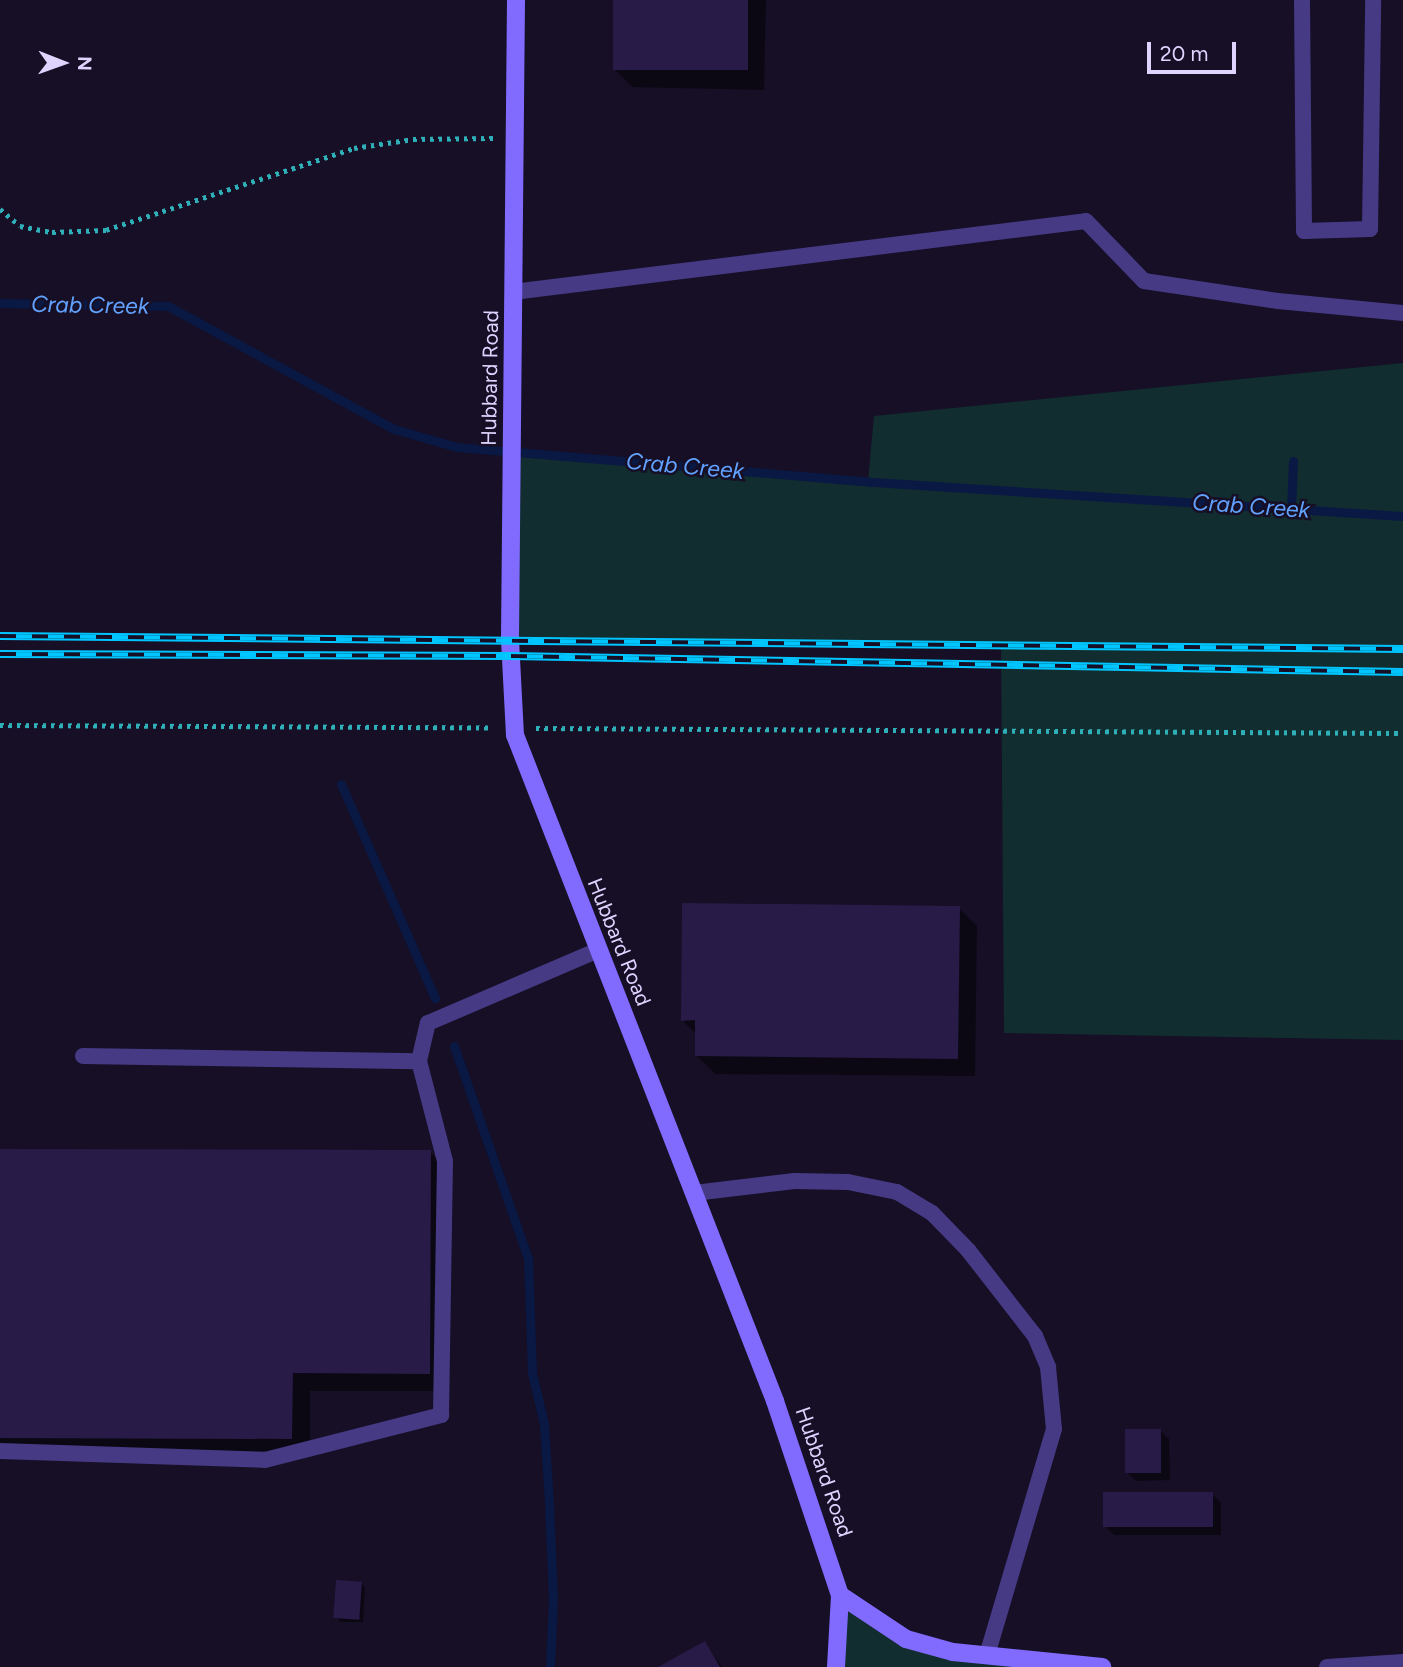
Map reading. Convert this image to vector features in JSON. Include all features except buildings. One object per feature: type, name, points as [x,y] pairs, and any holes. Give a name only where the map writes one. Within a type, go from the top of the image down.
[{"type":"street","name":"Hubbard Road","points":[[516,0],[511,494],[514,728],[775,1401],[840,1595]]},
{"type":"street","points":[[840,1595],[906,1639],[986,1655],[1102,1667]]},
{"type":"street","points":[[836,1667],[840,1595]]},
{"type":"lane","points":[[1302,0],[1307,179],[1304,231],[1370,229],[1373,0]]},
{"type":"lane","points":[[513,292],[1086,221],[1144,281],[1278,301],[1403,313]]},
{"type":"lane","points":[[0,1451],[265,1460],[440,1415],[445,1161],[419,1061],[428,1023],[468,1003],[598,950]]},
{"type":"lane","points":[[83,1056],[419,1061]]},
{"type":"lane","points":[[694,1193],[794,1181],[848,1182],[897,1192],[932,1213],[968,1250],[1035,1336],[1048,1367],[1054,1429],[986,1655]]},
{"type":"lane","points":[[1327,1667],[1403,1662]]},
{"type":"path","points":[[0,209],[20,226],[52,232],[106,230],[355,148],[413,139],[515,138]]},
{"type":"path","points":[[0,725],[1403,733]]},
{"type":"green space","points":[[1403,363],[1403,1040],[1004,1033],[1001,645],[510,640],[512,452],[868,481],[874,416]]},
{"type":"green space","points":[[840,1595],[906,1639],[1102,1667],[836,1667]]},
{"type":"waterway","name":"Crab Creek","points":[[0,303],[168,306],[394,429],[457,447],[873,482],[1403,516]]},
{"type":"waterway","points":[[1291,509],[1293,461]]},
{"type":"waterway","points":[[341,784],[435,998]]},
{"type":"waterway","points":[[454,1046],[528,1258],[532,1373],[544,1424],[549,1504],[553,1598],[550,1667]]},
{"type":"railway","points":[[0,636],[1403,649]]},
{"type":"railway","points":[[0,654],[511,656],[1403,672]]}]
